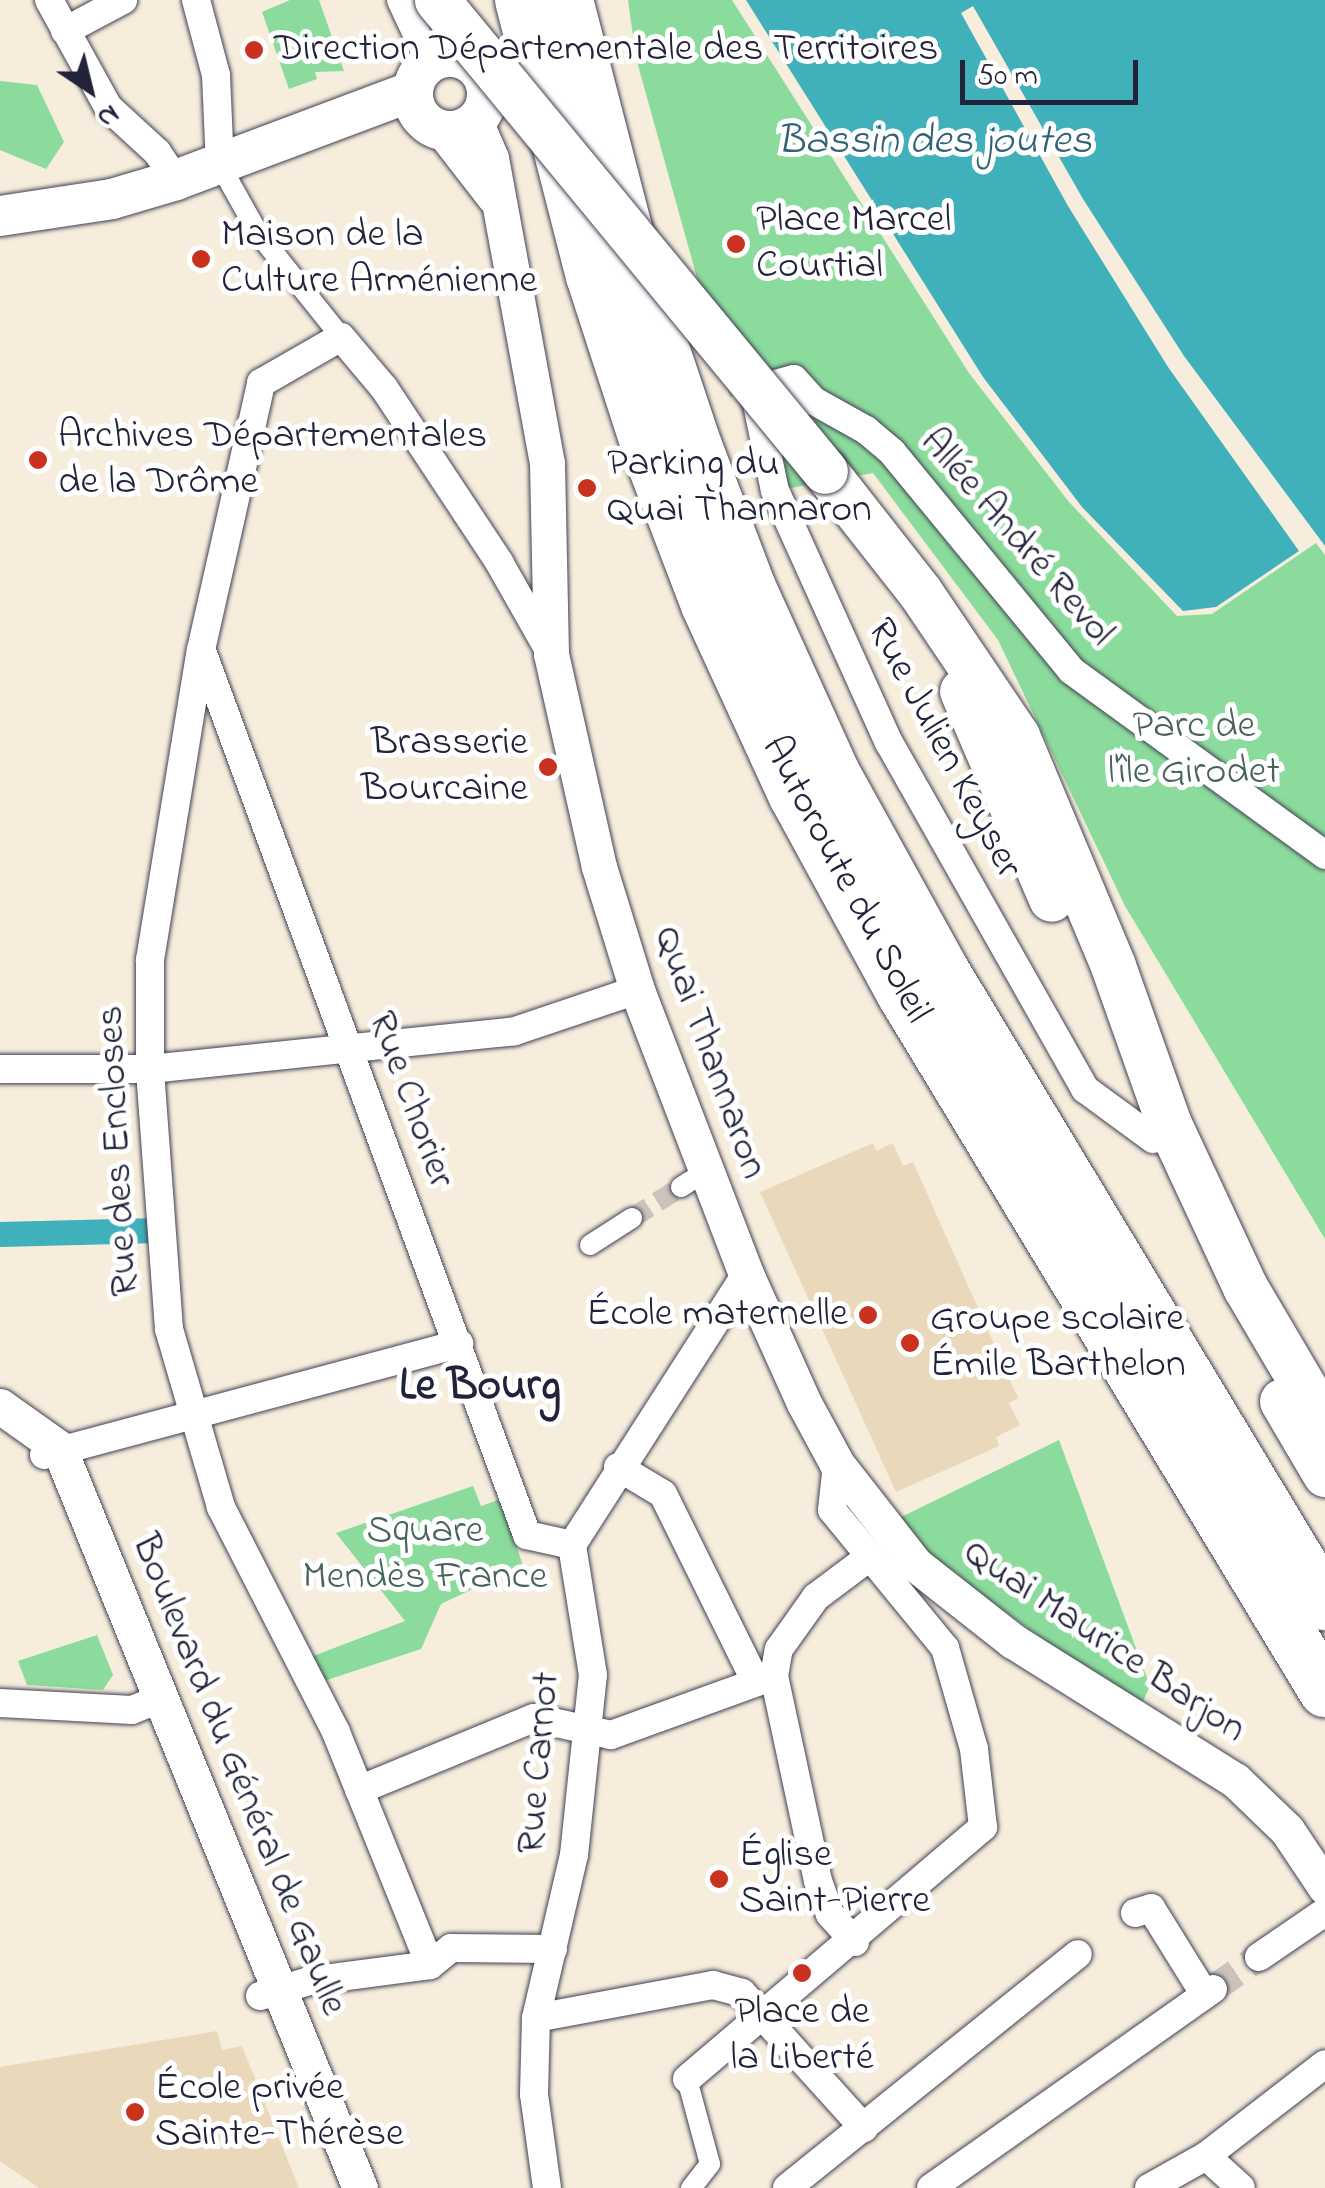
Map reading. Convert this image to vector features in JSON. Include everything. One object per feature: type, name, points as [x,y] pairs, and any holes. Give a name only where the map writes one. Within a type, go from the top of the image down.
[{"type":"highway","name":"Autoroute du Soleil","points":[[521,0],[592,276],[652,458],[706,605],[794,796],[903,994],[1325,1691]]},
{"type":"highway","name":"Autoroute du Soleil","points":[[567,0],[636,268],[696,446],[750,588],[834,775],[952,986],[1325,1604]]},
{"type":"main road","points":[[437,0],[825,471],[920,592],[1017,736],[1113,966],[1170,1124],[1245,1287],[1325,1423]]},
{"type":"main road","points":[[0,216],[112,199],[312,131],[444,92],[461,0]]},
{"type":"main road","points":[[920,592],[1222,1299],[1325,1474]]},
{"type":"street","points":[[48,0],[108,107],[157,152],[176,180]]},
{"type":"street","points":[[65,31],[123,0]]},
{"type":"street","points":[[401,0],[444,92]]},
{"type":"street","points":[[420,0],[444,92]]},
{"type":"street","points":[[199,13],[216,74],[220,164],[258,233],[384,388],[499,562],[551,654]]},
{"type":"street","name":"Quai Thannaron","points":[[444,92],[495,198],[547,463],[551,654],[600,867],[694,1180],[746,1274],[837,1464]]},
{"type":"street","name":"Rue des Encloses","points":[[341,337],[261,383],[202,650],[150,960],[150,1069],[169,1329],[192,1419],[239,1549],[359,1790],[430,1965]]},
{"type":"street","name":"Rue Julien Keyser","points":[[794,379],[754,390],[775,491],[890,743],[1085,1089],[1153,1139]]},
{"type":"street","name":"Allée André Revol","points":[[794,379],[814,401],[892,452],[1072,670],[1325,855]]},
{"type":"street","name":"Rue Chorier","points":[[202,650],[527,1535],[572,1545]]},
{"type":"street","points":[[0,1069],[150,1069],[515,1032],[637,990]]},
{"type":"street","points":[[590,1245],[632,1218]]},
{"type":"street","points":[[572,1545],[618,1467],[746,1274]]},
{"type":"street","points":[[51,1452],[192,1419],[459,1344]]},
{"type":"street","name":"Boulevard du Général de Gaulle","points":[[6,1410],[51,1452],[270,1992],[360,2188]]},
{"type":"street","points":[[691,2188],[710,2164],[688,2079],[855,1942],[983,1828],[984,1802],[945,1648],[832,1510],[837,1464]]},
{"type":"street","name":"Quai Maurice Barjon","points":[[837,1464],[915,1564],[952,1598],[1235,1780],[1287,1830],[1325,1888]]},
{"type":"street","points":[[618,1467],[663,1494],[765,1679],[818,1880],[830,1914],[855,1942]]},
{"type":"street","name":"Rue Carnot","points":[[547,2188],[534,2094],[536,2018],[574,1855],[590,1727],[592,1675],[572,1545]]},
{"type":"street","points":[[359,1790],[534,1718],[611,1734],[765,1679],[779,1649],[816,1598],[868,1558]]},
{"type":"street","points":[[0,1703],[132,1710],[152,1701]]},
{"type":"street","points":[[932,2188],[1209,1992],[1151,1908],[1135,1912]]},
{"type":"street","points":[[1259,1957],[1325,1912]]},
{"type":"street","points":[[270,1992],[430,1965],[451,1948],[553,1949]]},
{"type":"street","points":[[787,2188],[1078,1954]]},
{"type":"street","points":[[536,2018],[713,1985],[742,1994],[809,2061],[864,2128]]},
{"type":"street","name":"Boulevard du Général de Gaulle","points":[[270,1992],[336,2188]]},
{"type":"street","points":[[1149,2188],[1206,2156],[1325,2064]]},
{"type":"street","points":[[1206,2156],[1242,2188]]},
{"type":"shaded area","name":"Groupe scolaire Émile Barthelon","points":[[873,1143],[877,1151],[893,1143],[903,1166],[913,1162],[1018,1398],[1009,1403],[1020,1425],[996,1437],[999,1446],[896,1492],[760,1192]]},
{"type":"shaded area","name":"École privée Sainte-Thérèse","points":[[217,2031],[222,2050],[242,2046],[299,2188],[39,2188],[0,2161],[0,2067]]},
{"type":"green space","points":[[290,0],[319,0],[344,71],[315,72],[317,79],[289,89],[262,12]]},
{"type":"green space","name":"Parc de l'île Girodet","points":[[628,0],[732,0],[969,373],[1069,502],[1177,616],[1212,614],[1316,543],[1325,555],[1325,1239],[1125,906],[998,640],[873,473],[775,491],[753,390],[730,397],[636,58]]},
{"type":"green space","points":[[0,81],[37,85],[64,142],[46,169],[0,150]]},
{"type":"green space","points":[[1059,1440],[1150,1686],[1140,1708],[942,1567],[897,1519]]},
{"type":"green space","name":"Square Mendès France","points":[[473,1486],[481,1506],[501,1499],[525,1572],[498,1567],[496,1578],[441,1604],[421,1649],[321,1682],[308,1658],[405,1621],[336,1533]]},
{"type":"green space","points":[[97,1635],[113,1675],[103,1690],[27,1685],[18,1661]]},
{"type":"water","name":"Bassin des joutes","points":[[746,0],[1325,0],[1325,546],[1184,356],[1083,199],[973,6],[961,13],[1068,206],[1168,367],[1299,551],[1216,607],[1183,611],[1082,507],[983,377]]},
{"type":"waterway","points":[[0,1234],[157,1230]]},
{"type":"tunnel","points":[[632,1218],[681,1187]]},
{"type":"tunnel","points":[[1213,1989],[1259,1957]]},
{"type":"place","name":"Direction Départementale des Territoires","points":[[254,50]]},
{"type":"place","name":"Place Marcel Courtial","points":[[736,244]]},
{"type":"place","name":"Maison de la Culture Arménienne","points":[[201,259]]},
{"type":"place","name":"Archives Départementales de la Drôme","points":[[38,460]]},
{"type":"place","name":"Parking du Quai Thannaron","points":[[587,488]]},
{"type":"place","name":"Brasserie Bourcaine","points":[[548,767]]},
{"type":"place","name":"École maternelle","points":[[868,1315]]},
{"type":"place","name":"Groupe scolaire Émile Barthelon","points":[[910,1343]]},
{"type":"place","name":"Église Saint-Pierre","points":[[719,1879]]},
{"type":"place","name":"Place de la Liberté","points":[[802,1973]]},
{"type":"place","name":"École privée Sainte-Thérèse","points":[[135,2112]]},
{"type":"district","name":"Le Bourg","points":[[480,1388]]}]
